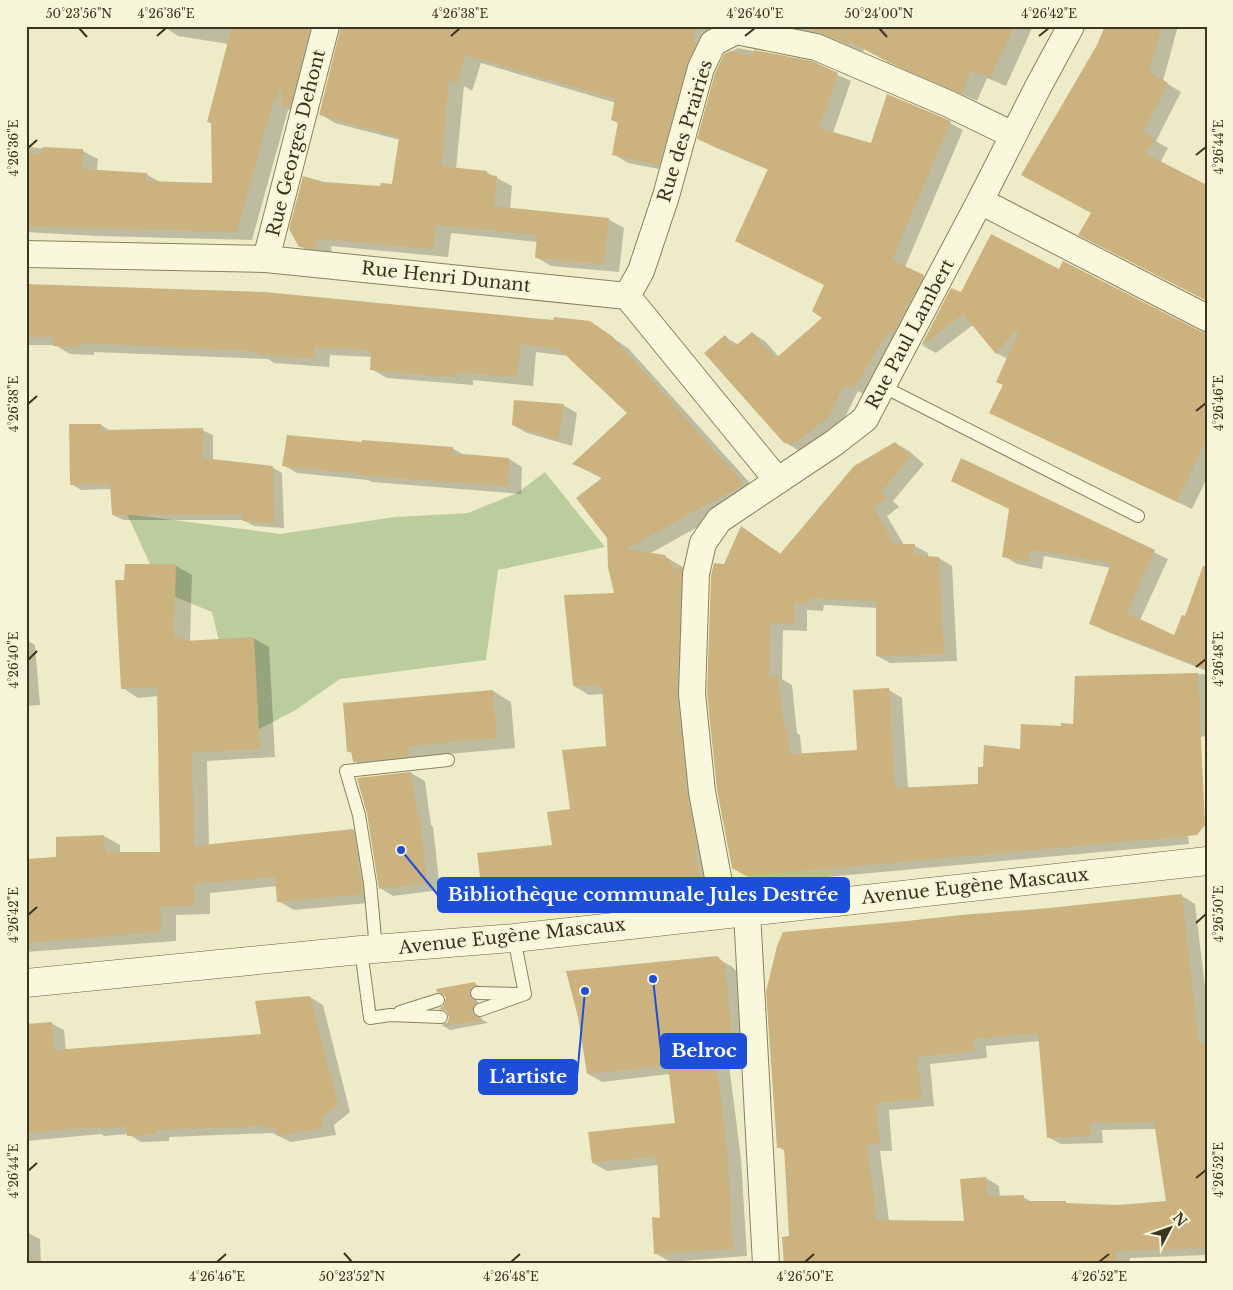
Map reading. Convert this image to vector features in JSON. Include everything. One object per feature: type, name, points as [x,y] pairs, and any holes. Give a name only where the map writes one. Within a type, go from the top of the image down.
[{"type":"main road","name":"Avenue Eugène Mascaux","points":[[26,983],[514,938],[1207,861]]},
{"type":"street","name":"Rue Georges Dehont","points":[[266,259],[326,26]]},
{"type":"street","name":"Rue Paul Lambert","points":[[766,1264],[736,913],[702,792],[692,694],[696,574],[703,543],[719,520],[834,443],[865,419],[1071,26]]},
{"type":"street","name":"Rue des Prairies","points":[[627,296],[641,270],[666,196],[701,68],[713,43],[736,31],[816,47],[949,104],[1013,135]]},
{"type":"street","points":[[980,202],[1207,318]]},
{"type":"street","name":"Rue Henri Dunant","points":[[26,254],[266,259],[627,296]]},
{"type":"street","points":[[627,296],[778,481]]},
{"type":"lane","points":[[882,386],[1138,516]]},
{"type":"lane","points":[[438,1000],[390,1015],[370,1018],[368,950],[370,883],[359,815],[346,772],[448,760]]},
{"type":"lane","points":[[514,938],[525,994]]},
{"type":"lane","points":[[477,994],[525,994]]},
{"type":"lane","points":[[480,1010],[525,994]]},
{"type":"lane","points":[[390,1015],[441,1017]]},
{"type":"green space","points":[[545,472],[605,547],[498,570],[486,660],[340,679],[294,711],[242,738],[212,612],[163,592],[127,514],[280,534],[395,517],[468,513],[517,493]]},
{"type":"building","points":[[232,26],[310,26],[290,107],[282,105],[281,82],[275,103],[273,102],[237,232],[26,226],[26,153],[43,154],[43,147],[83,149],[82,169],[147,173],[146,181],[212,183],[211,123],[207,122]]},
{"type":"building","points":[[341,26],[697,26],[693,41],[697,42],[687,64],[659,165],[612,155],[618,122],[611,120],[615,99],[465,55],[457,84],[449,79],[441,166],[487,171],[486,175],[497,176],[494,206],[609,218],[604,264],[535,258],[537,235],[436,225],[433,249],[316,238],[318,249],[299,247],[289,229],[303,176],[324,182],[380,186],[381,183],[392,184],[399,137],[319,115]]},
{"type":"building","points":[[789,26],[1014,26],[990,78],[971,70],[962,94],[888,62],[849,41],[848,44],[819,32]]},
{"type":"building","points":[[1105,26],[1162,26],[1149,72],[1168,83],[1143,132],[1155,139],[1146,154],[1207,185],[1207,301],[1078,235],[1091,213],[1021,175],[1097,45]]},
{"type":"building","points":[[754,50],[812,61],[838,73],[819,128],[871,143],[887,94],[951,121],[892,260],[924,275],[893,333],[889,331],[853,389],[844,385],[828,418],[794,444],[784,443],[704,353],[725,335],[734,347],[752,332],[776,358],[822,318],[812,311],[824,285],[735,241],[768,169],[697,139],[715,73],[724,54],[731,51],[752,56]]},
{"type":"building","points":[[991,234],[1059,269],[1063,261],[1207,333],[1207,438],[1177,502],[989,413],[1003,385],[996,382],[1019,331],[1016,329],[996,354],[963,314],[921,346],[951,288],[961,292]]},
{"type":"building","points":[[26,284],[265,292],[553,320],[554,317],[590,321],[613,337],[744,484],[626,549],[665,555],[675,570],[682,566],[677,696],[687,794],[698,851],[695,849],[700,881],[483,901],[477,853],[552,845],[547,812],[570,809],[562,750],[606,746],[602,685],[573,686],[564,595],[614,593],[608,567],[607,538],[576,498],[603,477],[572,464],[627,413],[559,349],[521,344],[517,377],[458,372],[457,377],[370,370],[371,350],[314,347],[313,359],[257,354],[258,351],[79,343],[79,347],[53,346],[54,337],[28,337],[26,333]]},
{"type":"building","points":[[514,400],[564,404],[558,440],[512,425]]},
{"type":"building","points":[[69,424],[101,424],[101,430],[203,428],[203,458],[273,466],[274,523],[243,521],[243,514],[112,515],[110,484],[70,485]]},
{"type":"building","points":[[287,435],[362,442],[362,440],[453,447],[452,453],[509,458],[508,486],[357,475],[357,473],[282,466]]},
{"type":"building","points":[[895,442],[911,456],[881,492],[887,498],[874,508],[894,544],[915,544],[914,555],[939,557],[944,654],[876,656],[876,601],[811,598],[809,604],[794,603],[794,624],[770,623],[769,676],[778,675],[784,726],[787,726],[790,754],[857,750],[853,690],[889,688],[895,788],[978,784],[978,767],[983,767],[984,745],[1020,749],[1021,724],[1061,726],[1061,723],[1073,724],[1075,676],[1198,673],[1205,825],[1197,835],[746,876],[732,868],[717,790],[707,693],[711,576],[714,563],[724,564],[741,526],[780,554],[854,466]]},
{"type":"building","points":[[961,458],[1155,550],[1127,613],[1174,635],[1182,615],[1185,616],[1203,566],[1207,567],[1207,669],[1089,624],[1111,563],[1030,549],[1028,562],[1002,557],[1009,509],[951,481]]},
{"type":"building","points":[[125,564],[176,564],[174,637],[184,637],[184,641],[254,637],[260,749],[192,752],[194,846],[353,829],[363,894],[277,902],[275,877],[194,884],[195,906],[161,906],[161,932],[26,943],[26,859],[56,857],[56,837],[104,835],[106,852],[160,852],[157,687],[121,689],[115,580],[124,580]]},
{"type":"building","points":[[493,690],[497,738],[408,746],[409,756],[353,762],[351,751],[347,752],[343,703]]},
{"type":"building","points":[[411,772],[418,818],[420,818],[427,883],[379,889],[367,814],[357,778]]},
{"type":"building","points":[[1182,894],[1199,1044],[1207,1042],[1207,1248],[1117,1251],[1116,1264],[784,1264],[782,1237],[789,1236],[784,1147],[777,1148],[766,992],[777,946],[783,932]],"holes":[[[1038,1033],[1047,1138],[1091,1136],[1090,1123],[1154,1122],[1166,1201],[1118,1205],[1066,1203],[1066,1201],[1024,1201],[1024,1195],[988,1196],[986,1177],[960,1179],[964,1221],[877,1220],[867,1145],[880,1144],[876,1103],[922,1099],[917,1057],[975,1051],[974,1039]]]},
{"type":"building","points":[[717,956],[725,964],[732,1038],[714,1041],[727,1150],[733,1249],[654,1254],[652,1217],[660,1218],[657,1156],[592,1163],[588,1132],[675,1123],[668,1065],[587,1074],[578,1017],[566,971]]},
{"type":"building","points":[[475,982],[476,985],[470,988],[469,993],[472,1000],[479,1002],[474,1005],[472,1012],[475,1016],[482,1018],[482,1020],[442,1026],[448,1022],[449,1017],[446,1010],[439,1009],[444,1005],[446,998],[443,994],[437,992],[436,989]]},
{"type":"building","points":[[310,996],[338,1104],[321,1118],[323,1128],[277,1136],[276,1127],[262,1129],[262,1126],[156,1130],[157,1134],[127,1136],[126,1126],[90,1129],[89,1127],[26,1133],[26,1024],[52,1022],[54,1050],[261,1034],[255,1001]]},
{"type":"place","name":"Bibliothèque communale Jules Destrée","points":[[401,850]]},
{"type":"place","name":"Belroc","points":[[653,979]]},
{"type":"place","name":"L'artiste","points":[[585,991]]}]
